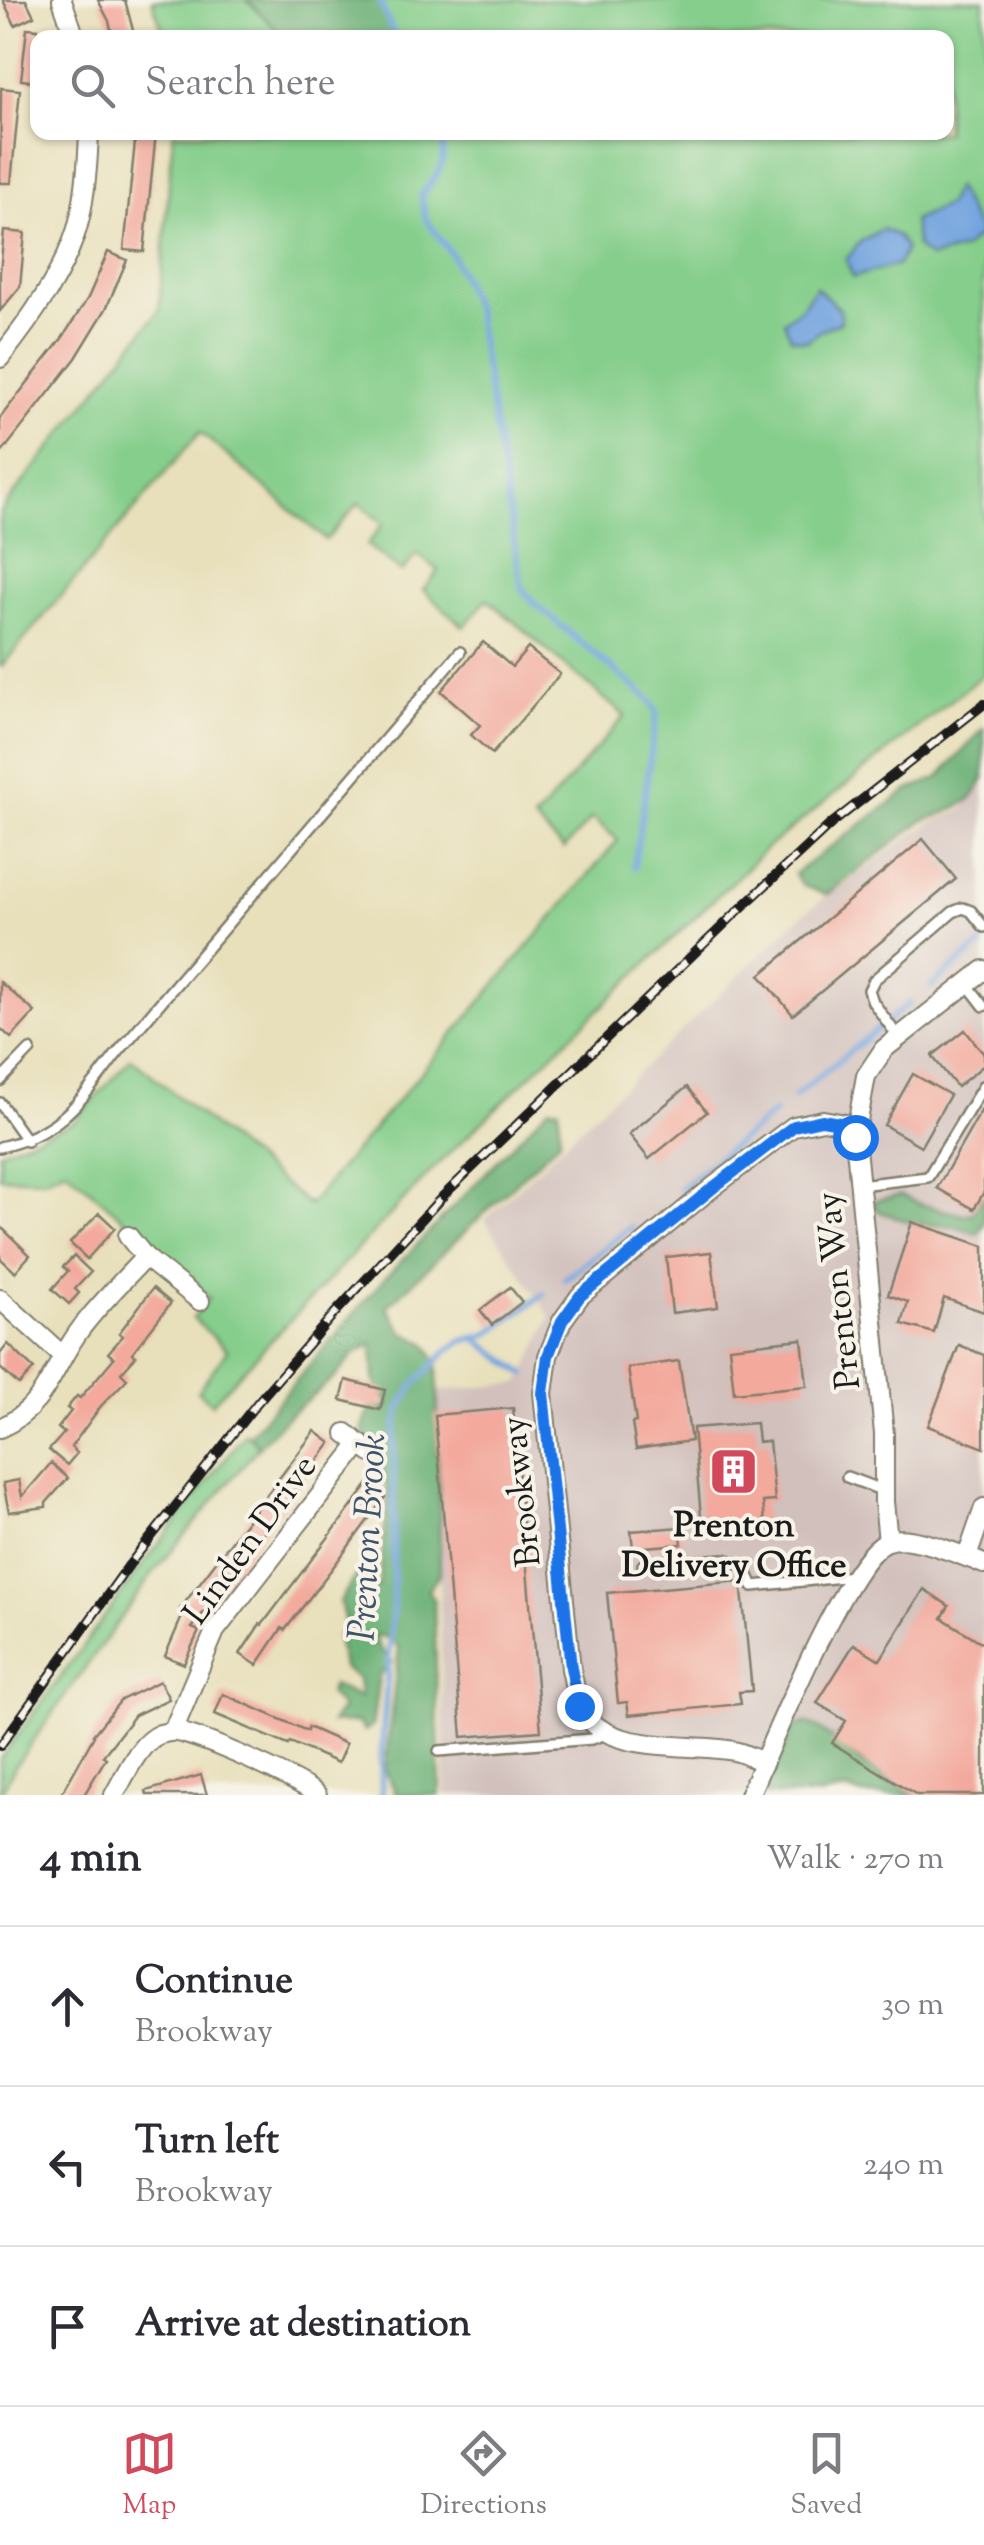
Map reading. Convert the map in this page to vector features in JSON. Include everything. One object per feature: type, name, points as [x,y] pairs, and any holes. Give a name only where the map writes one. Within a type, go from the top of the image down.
[{"type":"street","points":[[62,0],[72,30]]},
{"type":"street","points":[[0,358],[58,273],[79,221],[88,140]]},
{"type":"street","name":"Prenton Way","points":[[888,1540],[884,1434],[855,1137],[866,1076],[884,1049],[984,970]]},
{"type":"street","name":"Brookway","points":[[609,1733],[590,1721],[579,1706],[571,1668],[543,1393],[548,1356],[562,1321],[580,1296],[794,1126],[822,1120],[857,1126]]},
{"type":"street","points":[[128,1236],[145,1257],[200,1301]]},
{"type":"street","points":[[0,1428],[30,1408],[49,1386],[81,1328],[145,1257]]},
{"type":"street","points":[[0,1299],[63,1356]]},
{"type":"street","name":"Linden Drive","points":[[173,1731],[215,1631],[359,1443]]},
{"type":"street","points":[[748,1795],[826,1625],[853,1576],[874,1550],[888,1540],[909,1539],[975,1561],[984,1508]]},
{"type":"street","points":[[114,1795],[143,1748],[156,1735],[173,1731],[300,1783],[317,1795]]},
{"type":"street","points":[[609,1733],[641,1743],[735,1751],[764,1762]]},
{"type":"lane","points":[[0,1147],[28,1140],[52,1127],[81,1100],[119,1050],[460,652]]},
{"type":"lane","points":[[899,1038],[873,1002],[869,990],[874,980],[954,912],[963,908],[971,911],[984,927]]},
{"type":"lane","points":[[967,984],[984,1006]]},
{"type":"lane","points":[[0,1081],[30,1050]]},
{"type":"lane","points":[[858,1185],[928,1177],[984,1085]]},
{"type":"lane","points":[[0,1103],[28,1140]]},
{"type":"lane","points":[[848,1478],[884,1491]]},
{"type":"lane","points":[[643,1565],[724,1559],[743,1565],[754,1586],[853,1576]]},
{"type":"lane","points":[[439,1751],[592,1739],[609,1733]]},
{"type":"shaded area","points":[[984,771],[984,1795],[866,1795],[804,1755],[784,1795],[445,1795],[440,1591],[429,1392],[520,1383],[551,1317],[485,1220],[804,913],[918,831],[962,810]]},
{"type":"green space","points":[[152,0],[984,0],[984,674],[767,848],[437,1165],[212,1403],[198,1391],[227,1350],[193,1318],[209,1298],[66,1169],[44,1179],[0,1177],[0,1151],[74,1122],[131,1058],[309,1205],[618,840],[592,818],[564,849],[534,820],[625,716],[487,599],[464,627],[423,590],[439,571],[417,554],[402,572],[367,545],[383,524],[359,503],[326,540],[200,432],[0,668],[0,512],[159,311],[172,140],[954,140],[954,30],[162,30]]},
{"type":"green space","points":[[247,0],[379,0],[393,30],[277,30]]},
{"type":"green space","points":[[984,728],[984,779],[971,799],[922,821],[826,895],[802,885],[794,874],[908,790],[938,778]]},
{"type":"green space","points":[[549,1107],[559,1108],[560,1140],[387,1307],[404,1333],[427,1344],[437,1363],[440,1573],[428,1590],[434,1601],[440,1795],[397,1795],[385,1770],[399,1647],[386,1637],[374,1635],[392,1662],[379,1676],[372,1727],[364,1731],[358,1722],[331,1723],[342,1708],[329,1694],[332,1685],[360,1698],[358,1679],[343,1668],[337,1637],[346,1626],[340,1602],[357,1573],[379,1587],[388,1494],[380,1461],[362,1430],[370,1409],[389,1406],[374,1380],[372,1344],[353,1355],[336,1376],[259,1446],[249,1435],[383,1280]]},
{"type":"green space","points":[[984,1193],[984,1224],[977,1234],[957,1227],[912,1223],[878,1211],[874,1201],[901,1195],[962,1215],[973,1213]]},
{"type":"green space","points":[[245,1433],[259,1446],[153,1573],[15,1766],[0,1795],[0,1759]]},
{"type":"green space","points":[[805,1723],[817,1727],[868,1768],[913,1795],[864,1795],[845,1790],[823,1795],[764,1795],[794,1726]]},
{"type":"water","points":[[956,187],[980,234],[964,249],[930,258],[917,248],[913,221],[947,205]]},
{"type":"water","points":[[882,229],[898,236],[906,249],[898,265],[853,277],[846,260],[860,242]]},
{"type":"water","points":[[816,287],[840,309],[841,322],[807,341],[791,338],[784,321],[802,307]]},
{"type":"building","points":[[3,0],[26,0],[34,16],[15,25]]},
{"type":"building","points":[[98,0],[125,0],[133,30],[111,30]]},
{"type":"building","points":[[27,28],[38,29],[30,30],[30,81],[21,80]]},
{"type":"building","points":[[1,88],[20,90],[11,183],[0,183]]},
{"type":"building","points":[[135,140],[155,140],[144,252],[124,250]]},
{"type":"building","points":[[4,231],[25,233],[20,287],[0,311],[0,272]]},
{"type":"building","points":[[108,252],[127,260],[106,309],[76,358],[0,455],[0,418],[63,337],[88,298]]},
{"type":"building","points":[[483,642],[512,667],[528,648],[560,674],[492,754],[471,735],[480,725],[441,691]]},
{"type":"building","points":[[923,839],[956,879],[793,1015],[760,975]]},
{"type":"building","points":[[0,982],[35,1012],[11,1038],[0,1028]]},
{"type":"building","points":[[965,1030],[984,1054],[984,1065],[957,1087],[932,1056]]},
{"type":"building","points":[[913,1074],[950,1095],[921,1146],[884,1125]]},
{"type":"building","points":[[687,1087],[707,1112],[649,1159],[629,1134]]},
{"type":"building","points":[[984,1106],[984,1192],[974,1209],[937,1188]]},
{"type":"building","points":[[99,1213],[115,1228],[87,1259],[70,1243]]},
{"type":"building","points":[[912,1222],[984,1246],[984,1312],[944,1298],[934,1333],[902,1324],[908,1302],[888,1295]]},
{"type":"building","points":[[0,1226],[30,1255],[15,1272],[0,1258]]},
{"type":"building","points":[[711,1252],[718,1307],[672,1313],[666,1257]]},
{"type":"building","points":[[74,1256],[91,1272],[75,1289],[79,1293],[69,1304],[52,1289],[68,1271],[63,1267]]},
{"type":"building","points":[[510,1287],[522,1302],[492,1325],[480,1310]]},
{"type":"building","points":[[153,1288],[171,1303],[132,1353],[136,1356],[121,1373],[127,1379],[71,1447],[77,1453],[67,1465],[49,1450],[64,1433],[58,1428],[71,1411],[67,1408],[114,1358],[108,1353],[123,1336],[119,1333]]},
{"type":"building","points":[[802,1339],[807,1386],[734,1393],[729,1347]]},
{"type":"building","points":[[8,1344],[34,1369],[19,1385],[0,1368],[0,1354]]},
{"type":"building","points":[[959,1345],[984,1355],[984,1448],[928,1426]]},
{"type":"building","points":[[679,1361],[691,1441],[636,1449],[628,1368]]},
{"type":"building","points":[[346,1380],[385,1390],[380,1410],[341,1400]]},
{"type":"building","points":[[513,1408],[541,1731],[462,1737],[435,1415]]},
{"type":"building","name":"Prenton Delivery Office","points":[[756,1423],[758,1442],[769,1441],[775,1501],[763,1502],[765,1522],[702,1528],[693,1428]]},
{"type":"building","points":[[315,1431],[331,1443],[192,1628],[199,1631],[184,1664],[165,1656],[184,1612],[180,1609]]},
{"type":"building","points":[[51,1463],[68,1478],[46,1507],[9,1512],[3,1483],[19,1480],[22,1497]]},
{"type":"building","points":[[368,1485],[385,1497],[337,1562],[257,1665],[240,1654],[260,1624]]},
{"type":"building","points":[[680,1527],[682,1544],[633,1548],[631,1531]]},
{"type":"building","points":[[741,1581],[752,1691],[739,1692],[741,1704],[629,1715],[627,1702],[618,1703],[607,1593]]},
{"type":"building","points":[[924,1589],[949,1606],[942,1618],[984,1644],[984,1795],[917,1795],[832,1743],[846,1721],[817,1703],[854,1644],[880,1660]]},
{"type":"building","points":[[160,1681],[169,1699],[135,1715],[103,1756],[106,1758],[84,1795],[61,1795],[93,1735],[121,1700]]},
{"type":"building","points":[[223,1694],[346,1744],[338,1763],[215,1714]]},
{"type":"building","points":[[201,1775],[207,1795],[147,1795],[146,1791]]},
{"type":"waterway","points":[[379,0],[392,30]]},
{"type":"waterway","points":[[440,140],[441,166],[421,195],[426,219],[452,255],[475,309],[522,588],[535,604],[649,699],[657,712],[634,867]]},
{"type":"waterway","name":"Prenton Brook","points":[[931,986],[981,945]]},
{"type":"waterway","name":"Prenton Brook","points":[[794,1097],[910,1003]]},
{"type":"waterway","name":"Prenton Brook","points":[[681,1188],[774,1113]]},
{"type":"waterway","name":"Prenton Brook","points":[[565,1279],[631,1227]]},
{"type":"waterway","name":"Prenton Brook","points":[[382,1795],[393,1602],[394,1438],[400,1409],[415,1384],[448,1350],[462,1341],[487,1335],[544,1294]]},
{"type":"waterway","points":[[476,1339],[525,1374]]},
{"type":"railway","points":[[0,1746],[129,1565],[257,1403],[444,1195],[831,824],[984,704]]},
{"type":"place","name":"Prenton Delivery Office","points":[[734,1472]]},
{"type":"route","points":[[579,1706],[571,1668],[543,1393],[548,1356],[562,1321],[580,1296],[794,1126],[822,1120],[857,1126],[855,1137]]}]
